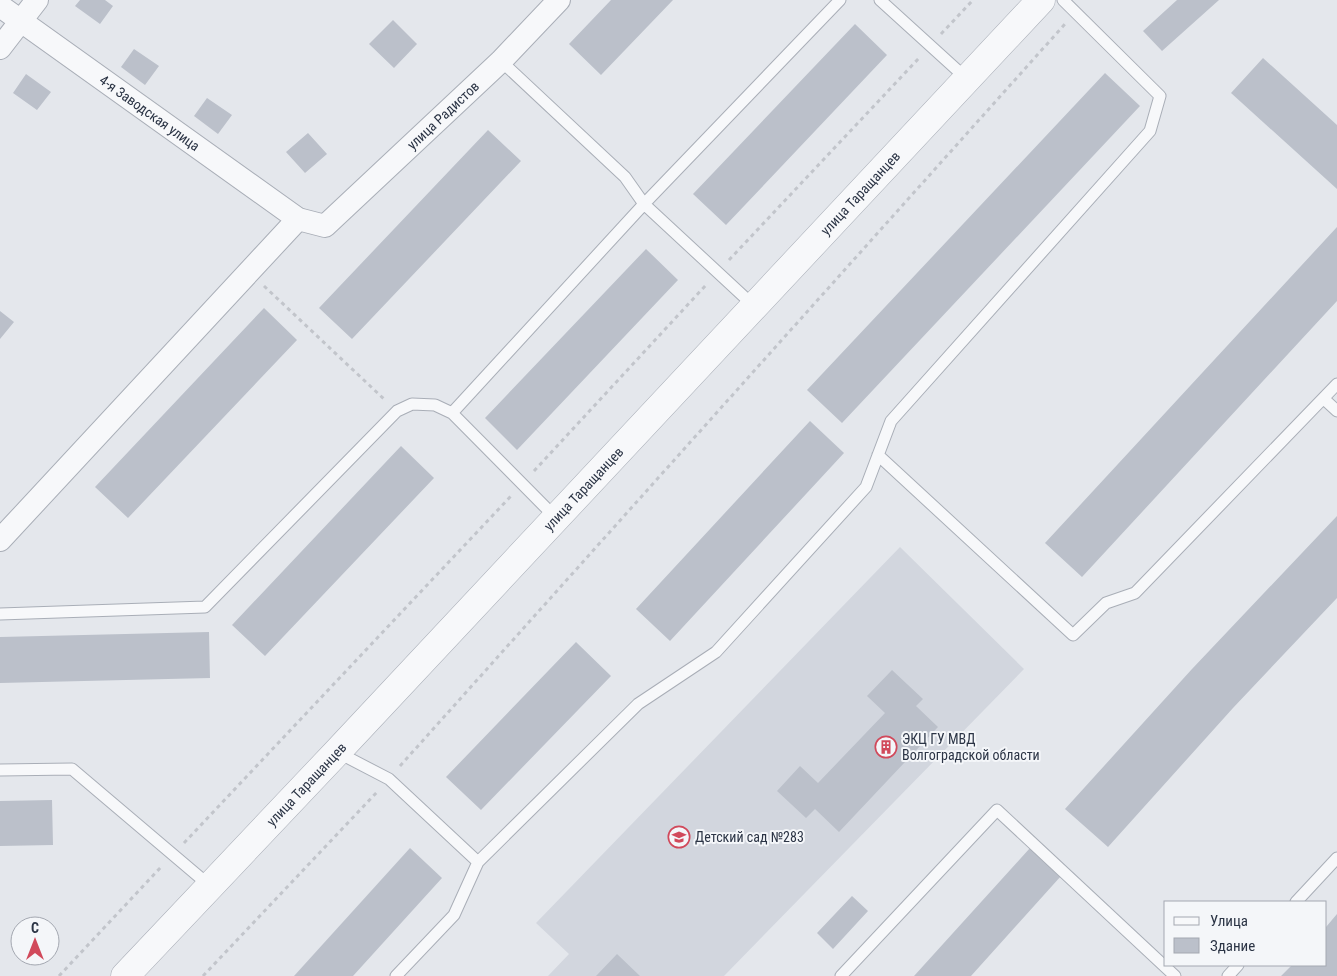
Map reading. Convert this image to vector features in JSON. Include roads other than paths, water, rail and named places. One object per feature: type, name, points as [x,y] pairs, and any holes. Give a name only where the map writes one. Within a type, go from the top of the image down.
[{"type":"street","points":[[0,48],[37,0]]},
{"type":"street","name":"улица Радистов","points":[[298,219],[325,226],[501,61],[559,0]]},
{"type":"street","name":"улица Таращанцев","points":[[125,976],[557,518],[1041,0]]},
{"type":"street","name":"4-я Заводская улица","points":[[0,6],[298,219]]},
{"type":"street","points":[[0,540],[298,219]]},
{"type":"lane","points":[[452,413],[644,204],[840,0]]},
{"type":"lane","points":[[880,0],[967,79]]},
{"type":"lane","points":[[396,976],[454,915],[478,862],[638,704],[716,652],[866,487],[891,422],[1150,131],[1160,96],[1063,0]]},
{"type":"lane","points":[[501,61],[625,177],[644,204],[755,307]]},
{"type":"lane","points":[[878,455],[1073,635],[1106,602],[1135,593],[1337,384]]},
{"type":"lane","points":[[1324,399],[1337,411]]},
{"type":"lane","points":[[0,614],[205,607],[397,411],[412,404],[435,405],[452,413],[557,518]]},
{"type":"lane","points":[[337,752],[389,779],[478,862]]},
{"type":"lane","points":[[0,770],[72,768],[210,887]]},
{"type":"lane","points":[[841,976],[997,810],[1164,966]]},
{"type":"lane","points":[[1297,901],[1337,858]]},
{"type":"lane","points":[[1164,966],[1175,976]]},
{"type":"lane","points":[[1228,976],[1237,966]]},
{"type":"place","name":"ЭКЦ ГУ МВД Волгоградской области","points":[[886,747]]},
{"type":"place","name":"Детский сад №283","points":[[679,837]]}]
